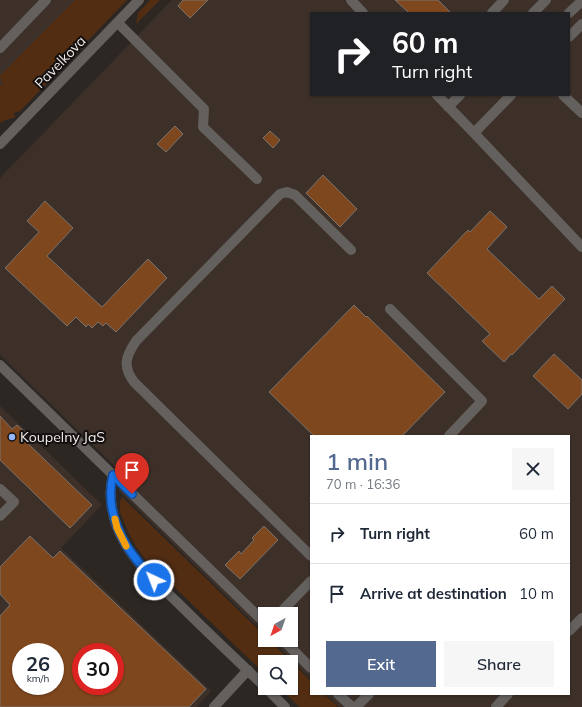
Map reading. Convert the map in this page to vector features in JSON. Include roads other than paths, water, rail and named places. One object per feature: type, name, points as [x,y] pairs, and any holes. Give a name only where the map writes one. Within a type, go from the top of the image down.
[{"type":"street","points":[[2,41],[46,0]]},
{"type":"street","name":"Pavelkova","points":[[0,142],[139,0]]},
{"type":"street","points":[[350,0],[362,12]]},
{"type":"street","points":[[493,12],[504,0]]},
{"type":"street","points":[[535,12],[546,0]]},
{"type":"street","points":[[570,12],[582,1]]},
{"type":"street","points":[[118,23],[204,109],[203,127],[257,179]]},
{"type":"street","points":[[570,36],[582,24]]},
{"type":"street","points":[[438,96],[582,247]]},
{"type":"street","points":[[448,107],[459,96]]},
{"type":"street","points":[[474,133],[510,96]]},
{"type":"street","points":[[564,96],[582,113]]},
{"type":"street","points":[[310,555],[134,382],[126,368],[126,360],[129,351],[136,341],[280,194],[287,192],[295,195],[351,250]]},
{"type":"street","points":[[390,309],[482,401],[450,435]]},
{"type":"street","points":[[0,365],[258,616]]},
{"type":"street","points":[[113,475],[110,489],[117,528],[134,558],[154,580],[258,681]]},
{"type":"street","points":[[0,489],[14,502],[0,516]]},
{"type":"street","points":[[286,607],[310,582]]},
{"type":"street","points":[[570,630],[582,618]]},
{"type":"street","points":[[289,647],[310,667]]},
{"type":"street","points":[[214,707],[248,670]]},
{"type":"street","points":[[272,695],[285,707]]},
{"type":"street","points":[[339,695],[352,707]]},
{"type":"street","points":[[356,707],[368,695]]},
{"type":"street","points":[[496,707],[507,695]]},
{"type":"place","name":"Koupelny JaS","points":[[12,437]]}]
